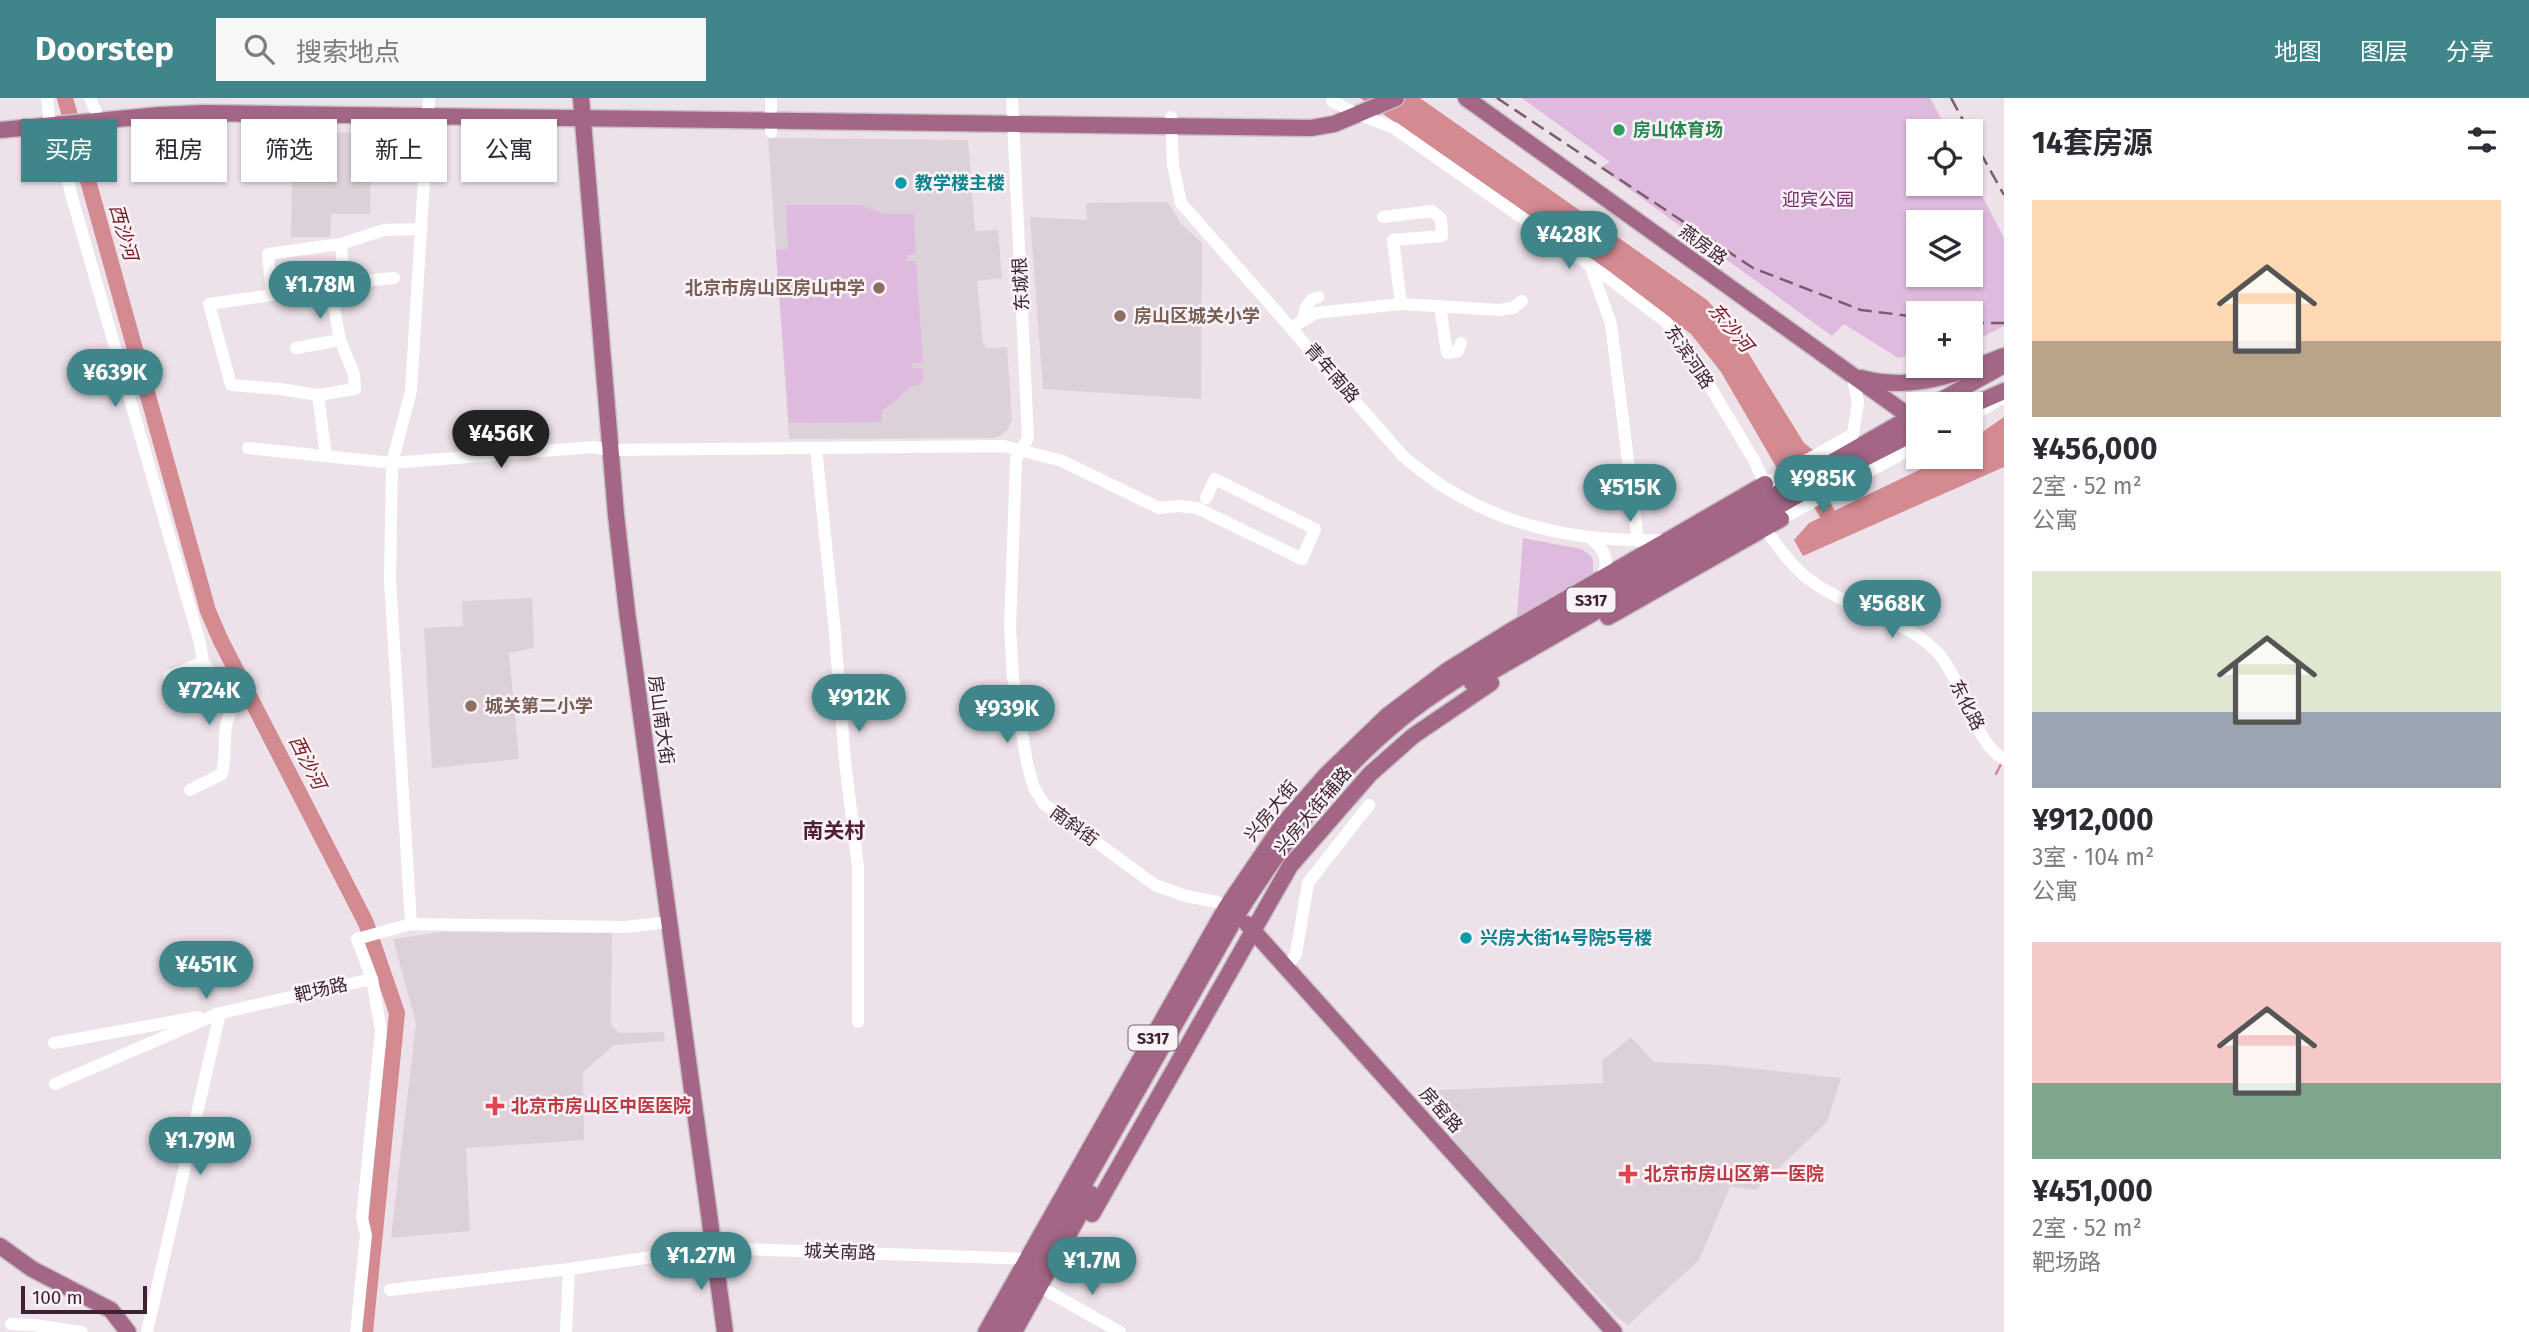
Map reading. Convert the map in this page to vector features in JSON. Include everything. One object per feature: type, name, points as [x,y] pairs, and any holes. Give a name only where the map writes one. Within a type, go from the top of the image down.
[{"type":"main road","points":[[69,119],[89,111],[250,104],[1171,122],[1310,119],[1396,98]]},
{"type":"main road","name":"燕房路","points":[[1465,98],[1906,414]]},
{"type":"main road","name":"房山南大街","points":[[582,109],[627,612],[725,1332]]},
{"type":"main road","points":[[0,121],[21,122]]},
{"type":"main road","points":[[0,130],[21,128]]},
{"type":"main road","points":[[1852,375],[1888,383],[1920,382],[1956,374],[2004,356]]},
{"type":"main road","points":[[1956,392],[2004,365]]},
{"type":"main road","points":[[1983,401],[2004,394]]},
{"type":"main road","points":[[1764,528],[1773,504],[1906,426]]},
{"type":"main road","name":"兴房大街","points":[[986,1332],[1034,1259],[1240,919],[1282,863],[1330,788],[1355,760],[1401,720],[1468,672],[1715,529],[1773,504]]},
{"type":"main road","name":"兴房大街","points":[[1014,1332],[1181,1035],[1240,919],[1275,835],[1341,759],[1387,716],[1448,670],[1504,635],[1671,539],[1773,504]]},
{"type":"main road","name":"兴房大街","points":[[1303,828],[1360,769],[1456,692],[1647,582],[1773,504]]},
{"type":"main road","name":"兴房大街辅路","points":[[1026,1332],[1173,1074],[1197,1027],[1240,919],[1302,853],[1370,774],[1413,736],[1510,672],[1764,528]]},
{"type":"main road","points":[[1671,539],[1715,529]]},
{"type":"main road","points":[[1647,582],[1672,580]]},
{"type":"main road","points":[[1468,672],[1504,635]]},
{"type":"main road","points":[[1330,788],[1341,759]]},
{"type":"main road","points":[[1275,835],[1303,828],[1302,853]]},
{"type":"main road","name":"房窑路","points":[[1240,919],[1614,1332]]},
{"type":"main road","points":[[1181,1035],[1197,1027]]},
{"type":"main road","points":[[0,1247],[32,1269],[103,1306],[115,1315],[128,1332]]},
{"type":"main road","points":[[0,1258],[100,1310],[122,1332]]},
{"type":"main road","name":"兴房大街","points":[[1000,1332],[1034,1259]]},
{"type":"street","points":[[47,98],[54,119]]},
{"type":"street","name":"东城根","points":[[1012,98],[1028,439],[1021,450]]},
{"type":"street","name":"东滨河路","points":[[1356,106],[1394,128],[1666,321],[1679,335],[1754,460],[1773,504]]},
{"type":"street","points":[[411,924],[390,580],[393,463],[411,391],[430,107]]},
{"type":"street","name":"青年南路","points":[[1171,122],[1175,182],[1181,203],[1298,324],[1404,456],[1424,474],[1476,507],[1505,519],[1587,537],[1638,541],[1671,539]]},
{"type":"street","points":[[69,182],[200,643],[203,662],[231,701],[233,708],[225,720],[226,758],[222,774],[190,790]]},
{"type":"street","points":[[1383,217],[1432,211],[1441,219],[1442,236],[1394,240],[1401,304]]},
{"type":"street","points":[[394,278],[345,283],[332,296],[340,340],[355,374],[355,389],[318,395],[231,385],[209,304],[272,295],[268,254],[341,244],[384,230],[422,229]]},
{"type":"street","points":[[341,244],[345,283]]},
{"type":"street","points":[[1590,265],[1611,324],[1638,541]]},
{"type":"street","points":[[1298,324],[1311,300],[1318,298]]},
{"type":"street","points":[[1298,324],[1316,313],[1401,304],[1499,310],[1513,308],[1522,301]]},
{"type":"street","points":[[1440,306],[1447,353],[1458,351],[1461,343]]},
{"type":"street","points":[[296,348],[340,340]]},
{"type":"street","points":[[1841,462],[1853,434],[1858,402],[1852,375]]},
{"type":"street","points":[[1983,408],[2004,394]]},
{"type":"street","points":[[318,395],[326,456]]},
{"type":"street","points":[[248,448],[393,463],[593,447],[611,450],[1004,446],[1062,461],[1159,508],[1197,508],[1302,559],[1315,529],[1215,479],[1206,498]]},
{"type":"street","points":[[816,448],[845,762],[858,867],[858,1022]]},
{"type":"street","points":[[1773,504],[1841,462],[1906,448]]},
{"type":"street","name":"南斜街","points":[[1021,450],[1016,459],[1010,628],[1013,678],[1027,763],[1034,788],[1044,804],[1155,885],[1186,896],[1217,902],[1240,919]]},
{"type":"street","name":"东化路","points":[[1764,528],[1810,580],[1834,595],[1915,632],[1939,654],[1989,747],[2004,759]]},
{"type":"street","points":[[1587,537],[1602,549],[1606,560],[1605,572],[1593,585]]},
{"type":"street","points":[[169,676],[203,662]]},
{"type":"street","points":[[1286,968],[1296,954],[1308,883],[1369,805]]},
{"type":"street","name":"靶场路","points":[[55,1084],[220,1013],[372,979],[357,939],[411,924],[625,927],[669,922]]},
{"type":"street","points":[[356,1332],[366,1235],[362,1217],[381,1031],[372,979]]},
{"type":"street","points":[[54,1043],[220,1013],[147,1332]]},
{"type":"street","name":"城关南路","points":[[390,1290],[569,1269],[714,1248],[1034,1259]]},
{"type":"street","points":[[566,1332],[569,1269]]},
{"type":"street","points":[[1049,1292],[1120,1332]]},
{"type":"street","points":[[11,1324],[82,1332]]},
{"type":"shaded area","points":[[337,133],[351,133],[351,182],[370,182],[370,214],[331,214],[330,237],[291,237],[292,182],[337,182]]},
{"type":"shaded area","name":"北京市房山区房山中学","points":[[768,138],[968,140],[975,231],[998,230],[1002,278],[977,281],[983,344],[987,348],[1007,347],[1012,420],[1008,429],[1000,436],[789,439]]},
{"type":"shaded area","name":"房山区城关小学","points":[[1168,202],[1181,224],[1202,243],[1201,399],[1043,389],[1030,217],[1087,220],[1086,203]]},
{"type":"shaded area","name":"城关第二小学","points":[[532,598],[534,648],[509,653],[519,759],[432,768],[424,628],[463,626],[462,601]]},
{"type":"shaded area","name":"北京市房山区中医医院","points":[[441,932],[612,933],[611,1024],[619,1033],[664,1032],[665,1041],[614,1045],[583,1072],[584,1140],[466,1148],[470,1231],[391,1238],[416,1023],[393,939]]},
{"type":"shaded area","name":"北京市房山区第一医院","points":[[1631,1037],[1654,1062],[1721,1065],[1841,1078],[1827,1122],[1756,1190],[1730,1187],[1699,1260],[1628,1325],[1618,1318],[1472,1162],[1417,1091],[1603,1083],[1602,1061]]},
{"type":"green space","name":"迎宾公园","points":[[1522,98],[1930,98],[1941,119],[1906,119],[1906,196],[1982,196],[2004,238],[2004,326],[1983,337],[1983,301],[1906,301],[1906,356],[1898,358],[1844,324],[1832,336],[1600,168],[1610,162]]},
{"type":"green space","points":[[786,205],[860,205],[884,214],[914,214],[916,254],[907,255],[907,261],[916,261],[923,362],[912,364],[912,368],[923,369],[924,379],[920,385],[909,387],[882,411],[882,422],[789,423],[776,250],[788,249]]},
{"type":"green space","points":[[1523,538],[1581,549],[1593,560],[1593,576],[1523,617],[1517,616]]},
{"type":"water","points":[[1360,98],[1420,98],[1707,300],[1732,327],[1804,443],[1813,450],[1778,470],[1721,372],[1691,334],[1519,208]]},
{"type":"water","points":[[2004,417],[2004,467],[1803,556],[1794,540],[1809,523],[1921,469],[1983,469],[1983,432]]},
{"type":"waterway","name":"西沙河","points":[[65,98],[208,611],[366,923],[397,1013],[365,1332]]},
{"type":"waterway","name":"东沙河","points":[[1811,486],[1834,525],[1842,521]]},
{"type":"waterway","points":[[1996,774],[2001,764]]},
{"type":"railway","points":[[1497,98],[1753,268],[1861,310],[1906,316]]},
{"type":"railway","points":[[1951,98],[1962,119]]},
{"type":"railway","points":[[1983,157],[2004,195]]},
{"type":"railway","points":[[1983,323],[2004,323]]},
{"type":"place","name":"房山体育场","points":[[1619,130]]},
{"type":"place","name":"教学楼主楼","points":[[901,183]]},
{"type":"place","name":"北京市房山区房山中学","points":[[879,288]]},
{"type":"place","name":"房山区城关小学","points":[[1120,316]]},
{"type":"place","name":"城关第二小学","points":[[471,706]]},
{"type":"place","name":"兴房大街14号院5号楼","points":[[1466,938]]},
{"type":"place","name":"北京市房山区中医医院","points":[[495,1106]]},
{"type":"place","name":"北京市房山区第一医院","points":[[1628,1174]]},
{"type":"district","name":"南关村","points":[[834,831]]}]
